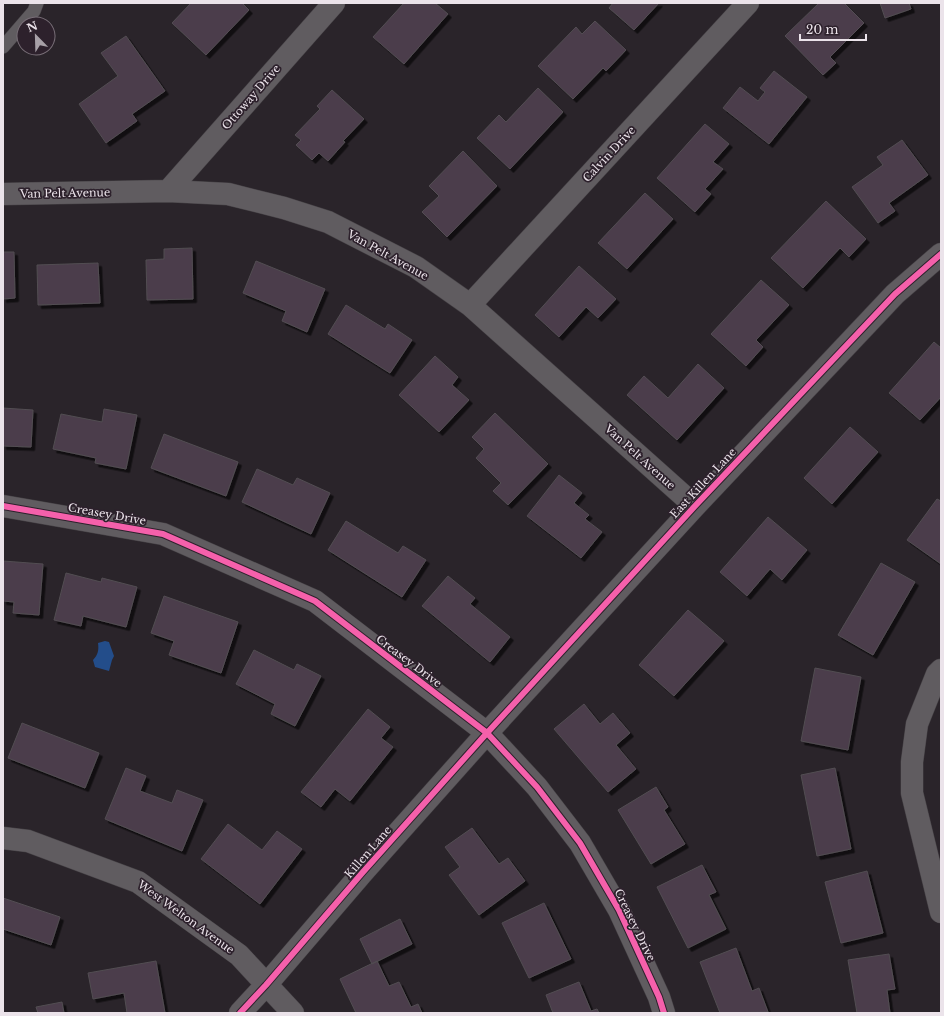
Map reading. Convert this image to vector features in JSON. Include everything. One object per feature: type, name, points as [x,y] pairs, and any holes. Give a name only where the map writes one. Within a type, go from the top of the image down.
[{"type":"street","name":"Ottoway Drive","points":[[168,191],[334,3]]},
{"type":"street","name":"Calvin Drive","points":[[470,305],[748,3]]},
{"type":"street","name":"Van Pelt Avenue","points":[[3,194],[168,191],[228,194],[284,208],[328,222],[416,267],[470,305],[695,506]]},
{"type":"street","name":"East Killen Lane","points":[[487,733],[695,506],[895,294],[941,254]]},
{"type":"street","name":"Creasey Drive","points":[[3,506],[163,534],[315,601],[487,733],[537,787],[580,843],[619,910],[659,997],[664,1013]]},
{"type":"street","points":[[941,670],[937,674],[917,724],[912,762],[912,793],[941,912]]},
{"type":"street","name":"Killen Lane","points":[[240,1013],[487,733]]},
{"type":"street","name":"West Welton Avenue","points":[[3,838],[28,840],[138,882],[239,955],[293,1013]]},
{"type":"lane","points":[[3,47],[34,11],[37,3]]},
{"type":"water","points":[[105,641],[109,642],[114,656],[109,671],[95,667],[93,660],[98,652],[98,643]]},
{"type":"building","points":[[191,3],[242,3],[249,10],[206,55],[172,23]]},
{"type":"building","points":[[404,3],[435,3],[448,14],[404,64],[373,37]]},
{"type":"building","points":[[613,3],[659,3],[634,30],[609,8]]},
{"type":"building","points":[[819,3],[844,3],[864,23],[830,57],[836,63],[823,75],[785,36]]},
{"type":"building","points":[[880,3],[909,3],[911,9],[885,18]]},
{"type":"building","points":[[595,21],[626,50],[606,71],[603,68],[573,99],[538,66],[576,27],[582,34]]},
{"type":"building","points":[[126,36],[165,91],[132,114],[137,121],[106,143],[79,104],[118,76],[101,53]]},
{"type":"building","points":[[774,71],[807,97],[769,144],[723,108],[740,87],[758,101],[765,92],[760,88]]},
{"type":"building","points":[[538,88],[563,112],[510,169],[477,138],[499,115],[506,122]]},
{"type":"building","points":[[332,90],[364,119],[343,141],[345,142],[328,161],[319,153],[312,160],[296,145],[301,140],[295,135],[320,109],[317,106]]},
{"type":"building","points":[[705,124],[729,144],[713,162],[723,169],[705,189],[711,194],[695,212],[657,178]]},
{"type":"building","points":[[902,140],[928,175],[889,203],[895,211],[878,223],[852,187],[883,165],[877,157]]},
{"type":"building","points":[[463,151],[497,186],[447,237],[422,212],[439,196],[429,186]]},
{"type":"building","points":[[645,193],[673,219],[627,269],[598,243]]},
{"type":"building","points":[[826,201],[866,239],[849,257],[840,248],[803,288],[771,258]]},
{"type":"building","points":[[192,248],[193,299],[147,300],[146,260],[164,259],[164,249]]},
{"type":"building","points":[[3,252],[14,252],[15,298],[3,299]]},
{"type":"building","points":[[256,261],[325,289],[307,332],[282,321],[286,311],[243,293]]},
{"type":"building","points":[[98,263],[100,303],[38,305],[37,265]]},
{"type":"building","points":[[579,266],[616,299],[598,318],[586,307],[559,337],[535,315]]},
{"type":"building","points":[[761,280],[789,305],[756,340],[763,347],[746,366],[711,334]]},
{"type":"building","points":[[346,305],[385,329],[388,324],[412,340],[390,373],[328,334]]},
{"type":"building","points":[[934,342],[941,348],[941,397],[920,420],[889,393]]},
{"type":"building","points":[[435,356],[458,377],[452,385],[469,400],[439,432],[399,395]]},
{"type":"building","points":[[698,364],[724,388],[677,440],[627,395],[644,376],[668,398]]},
{"type":"building","points":[[3,408],[33,410],[31,447],[3,446]]},
{"type":"building","points":[[104,409],[137,415],[126,469],[95,463],[96,458],[53,449],[61,414],[102,422]]},
{"type":"building","points":[[495,413],[548,464],[508,505],[493,491],[501,483],[476,458],[484,449],[472,437]]},
{"type":"building","points":[[850,427],[878,452],[832,504],[804,478]]},
{"type":"building","points":[[164,434],[238,462],[226,496],[151,468]]},
{"type":"building","points":[[257,469],[293,485],[297,478],[330,493],[311,534],[242,502]]},
{"type":"building","points":[[559,475],[582,493],[574,503],[589,515],[585,519],[602,532],[581,558],[527,516]]},
{"type":"building","points":[[937,499],[941,501],[941,564],[907,540]]},
{"type":"building","points":[[768,517],[807,550],[782,580],[770,569],[747,596],[720,572]]},
{"type":"building","points":[[346,521],[398,553],[403,546],[426,560],[402,597],[328,550]]},
{"type":"building","points":[[3,561],[43,564],[39,615],[13,613],[14,602],[3,601]]},
{"type":"building","points":[[881,563],[915,582],[873,655],[838,635]]},
{"type":"building","points":[[66,573],[101,582],[102,578],[137,587],[126,627],[83,616],[81,626],[54,620]]},
{"type":"building","points":[[448,576],[475,598],[470,604],[510,637],[490,662],[422,606]]},
{"type":"building","points":[[164,596],[238,622],[221,673],[169,655],[174,641],[151,633]]},
{"type":"building","points":[[688,610],[724,641],[674,696],[639,665]]},
{"type":"building","points":[[254,650],[294,670],[297,664],[321,676],[295,726],[271,714],[275,704],[236,684]]},
{"type":"building","points":[[815,668],[861,677],[848,750],[801,741]]},
{"type":"building","points":[[584,704],[600,724],[613,713],[630,733],[616,745],[636,769],[608,792],[554,729]]},
{"type":"building","points":[[368,709],[390,727],[381,738],[393,747],[350,801],[335,789],[321,807],[301,792]]},
{"type":"building","points":[[22,723],[99,753],[85,788],[8,758]]},
{"type":"building","points":[[126,768],[146,776],[140,791],[172,803],[177,790],[203,800],[182,851],[105,819]]},
{"type":"building","points":[[835,768],[851,849],[817,856],[801,775]]},
{"type":"building","points":[[656,787],[668,807],[664,810],[685,844],[651,864],[618,810]]},
{"type":"building","points":[[228,824],[262,850],[277,831],[302,849],[260,904],[201,859]]},
{"type":"building","points":[[472,828],[499,864],[508,858],[525,881],[479,915],[449,875],[460,867],[445,847]]},
{"type":"building","points":[[702,865],[716,892],[709,895],[726,929],[688,948],[657,887]]},
{"type":"building","points":[[867,871],[883,933],[841,943],[825,882]]},
{"type":"building","points":[[3,898],[60,917],[51,945],[3,929]]},
{"type":"building","points":[[544,903],[571,959],[529,978],[502,923]]},
{"type":"building","points":[[400,919],[412,944],[372,964],[360,939]]},
{"type":"building","points":[[736,948],[752,991],[759,988],[768,1012],[720,1013],[700,962]]},
{"type":"building","points":[[889,954],[895,989],[887,990],[890,1013],[857,1013],[848,960]]},
{"type":"building","points":[[156,961],[165,1013],[127,1013],[124,993],[93,999],[88,973]]},
{"type":"building","points":[[377,961],[389,986],[399,982],[411,1007],[418,1004],[422,1013],[356,1013],[340,979]]},
{"type":"building","points":[[579,982],[591,1011],[597,1009],[599,1013],[553,1013],[546,995]]},
{"type":"building","points":[[62,1002],[64,1013],[38,1013],[36,1007]]},
{"type":"cycle path","points":[[240,1013],[487,733],[695,506],[895,294],[941,254]]},
{"type":"cycle path","points":[[3,506],[163,534],[315,601],[487,733],[537,787],[580,843],[619,910],[659,997],[664,1013]]}]
